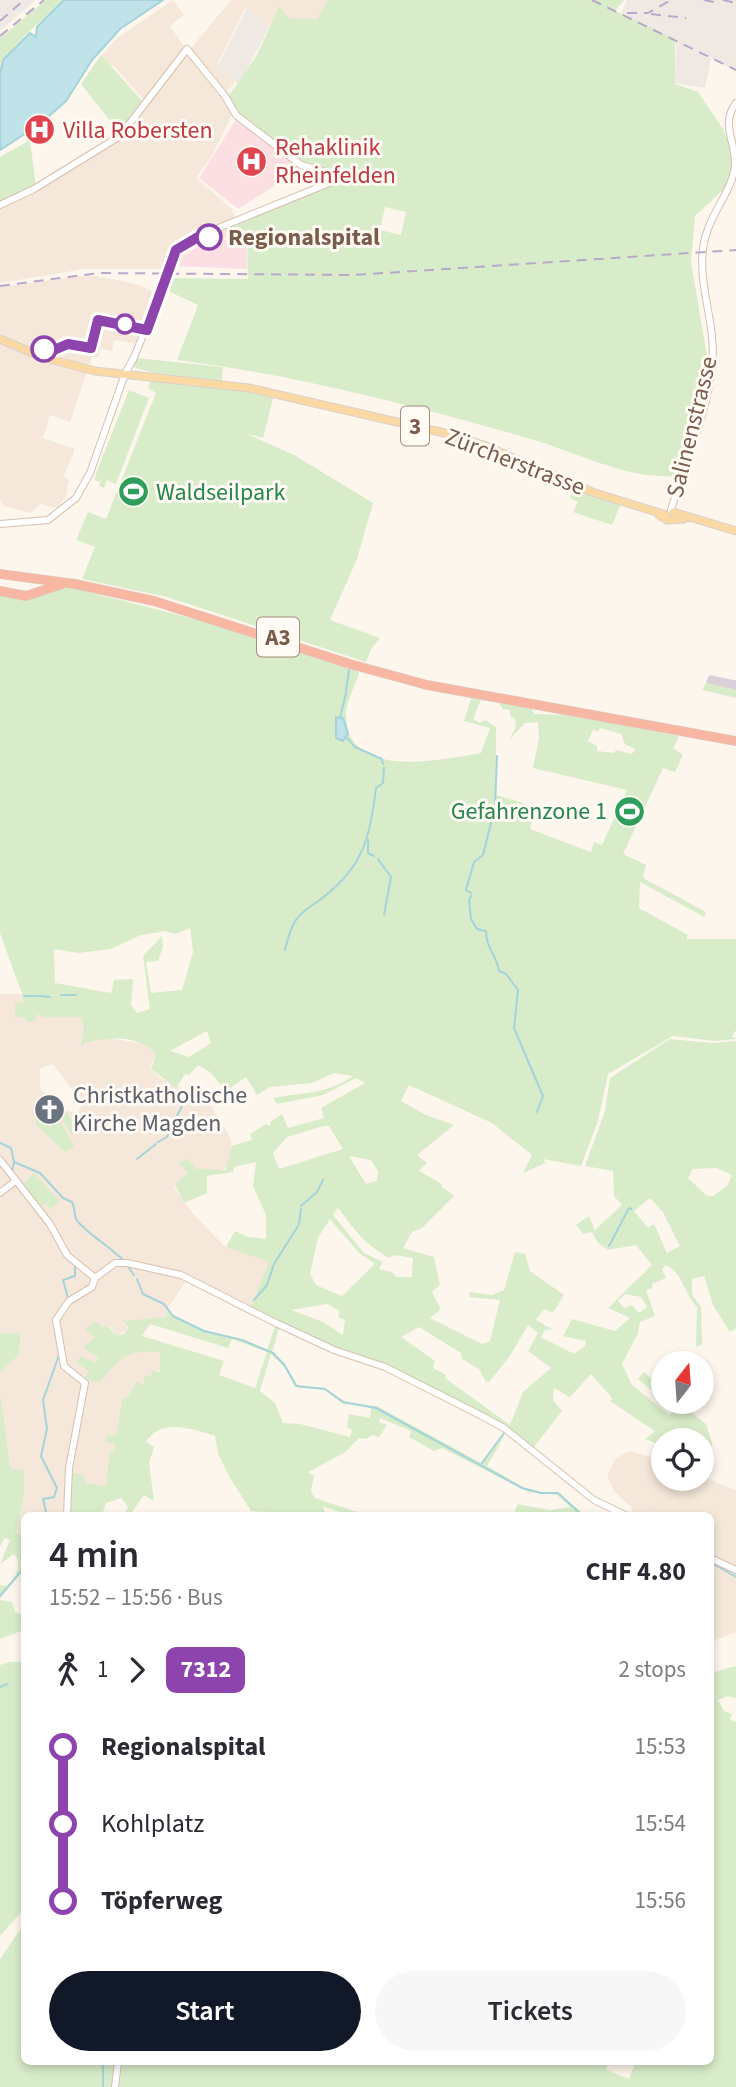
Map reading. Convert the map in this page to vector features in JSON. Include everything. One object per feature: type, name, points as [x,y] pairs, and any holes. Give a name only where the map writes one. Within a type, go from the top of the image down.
[{"type":"highway","name":"A3","points":[[1,572],[75,584],[178,608],[388,675],[736,739]]},
{"type":"highway","name":"A3","points":[[1,572],[130,591],[200,610],[387,671],[535,703]]},
{"type":"highway","points":[[0,590],[17,594],[29,592],[29,582],[1,572]]},
{"type":"highway","points":[[0,590],[26,596],[54,585],[75,584]]},
{"type":"main road","name":"Zürcherstrasse","points":[[0,339],[42,357],[93,369],[162,377]]},
{"type":"main road","name":"Zürcherstrasse","points":[[93,369],[289,395],[460,437],[592,492],[670,514]]},
{"type":"main road","points":[[649,509],[667,520],[689,519]]},
{"type":"main road","name":"3","points":[[670,514],[736,531]]},
{"type":"street","points":[[0,205],[40,186],[120,136],[187,49],[225,96],[236,115],[301,165],[340,174],[344,179],[184,242],[176,250],[169,267],[82,491],[62,512],[33,521],[0,522]]},
{"type":"street","name":"Salinenstrasse","points":[[670,514],[712,370],[713,346],[702,276],[702,251],[710,220],[734,171],[735,158],[728,124],[736,103]]},
{"type":"street","points":[[113,373],[120,377],[123,383]]},
{"type":"street","points":[[123,383],[138,376]]},
{"type":"street","points":[[0,1160],[14,1182],[43,1214],[68,1255],[95,1278]]},
{"type":"street","points":[[0,1194],[14,1182]]},
{"type":"street","points":[[67,1512],[69,1468],[85,1383],[65,1366],[56,1320],[69,1301],[92,1287],[95,1278],[110,1265],[126,1263],[184,1276],[258,1315],[334,1350],[385,1367],[509,1432],[594,1500],[619,1512]]},
{"type":"street","points":[[714,1560],[736,1570]]},
{"type":"street","points":[[115,2087],[118,2065]]},
{"type":"shaded area","points":[[0,0],[36,0],[0,31]]},
{"type":"shaded area","points":[[173,0],[184,15],[170,26],[188,52],[231,0],[328,0],[317,19],[289,18],[279,8],[269,28],[245,8],[217,65],[236,81],[223,96],[232,115],[211,157],[196,178],[232,209],[236,220],[229,238],[218,236],[217,232],[178,245],[166,269],[84,269],[0,283],[0,205],[26,197],[125,135],[147,104],[113,65],[104,75],[93,66],[117,38]]},
{"type":"shaded area","points":[[627,0],[736,0],[736,71],[683,44],[711,59],[705,88],[675,83],[676,42],[680,42],[621,14]]},
{"type":"shaded area","points":[[247,8],[269,28],[239,84],[218,66]]},
{"type":"shaded area","name":"Rehaklinik Rheinfelden","points":[[237,118],[297,165],[299,171],[238,209],[199,178]]},
{"type":"shaded area","points":[[306,169],[340,175],[313,190],[301,174]]},
{"type":"shaded area","points":[[246,237],[247,269],[173,266],[179,248],[184,244],[202,238],[227,240]]},
{"type":"shaded area","points":[[91,275],[136,284],[157,294],[137,344],[114,340],[112,351],[101,348],[98,357],[92,357],[70,422],[50,415],[43,438],[75,449],[64,476],[69,480],[65,499],[57,508],[40,504],[31,513],[4,506],[0,500],[0,287]]},
{"type":"shaded area","points":[[0,994],[22,994],[26,1022],[37,1014],[43,1017],[81,1017],[84,1031],[79,1045],[109,1038],[144,1044],[156,1054],[150,1068],[160,1078],[195,1094],[211,1106],[231,1139],[232,1154],[227,1168],[218,1171],[196,1169],[188,1159],[179,1162],[188,1173],[175,1184],[175,1188],[190,1210],[224,1246],[269,1262],[250,1309],[188,1278],[168,1308],[164,1303],[169,1311],[166,1318],[124,1322],[129,1330],[117,1335],[107,1325],[86,1329],[95,1337],[84,1347],[98,1358],[95,1364],[81,1356],[89,1371],[84,1378],[135,1351],[160,1353],[161,1369],[122,1400],[116,1436],[105,1441],[115,1444],[106,1486],[87,1483],[82,1474],[70,1474],[67,1512],[21,1512],[21,1545],[16,1533],[24,1496],[24,1469],[12,1469],[10,1465],[0,1372],[19,1355],[21,1333],[0,1333]],"holes":[[[53,1064],[82,1102],[78,1114],[66,1110],[40,1089],[40,1068]],[[39,1107],[56,1121],[65,1152],[36,1125],[34,1109]]]},
{"type":"shaded area","points":[[630,1451],[651,1457],[651,1491],[714,1491],[714,1482],[736,1490],[736,1576],[726,1571],[736,1578],[736,1632],[714,1641],[714,1565],[722,1569],[714,1563],[714,1512],[631,1512],[632,1508],[614,1491],[607,1475],[616,1458]]},
{"type":"green space","points":[[46,0],[64,0],[18,43],[4,62],[0,73],[0,38]]},
{"type":"green space","points":[[328,0],[624,0],[615,11],[675,39],[675,84],[698,92],[723,129],[732,151],[731,174],[725,188],[695,216],[691,262],[708,363],[675,476],[639,474],[531,439],[355,393],[266,374],[177,360],[198,305],[166,290],[171,278],[248,279],[247,237],[230,236],[233,225],[347,179],[345,174],[305,165],[234,110],[228,97],[257,55],[279,7],[289,18],[317,19]],"holes":[[[385,207],[406,212],[401,235],[380,230]]]},
{"type":"green space","points":[[101,55],[143,102],[119,132],[81,84]]},
{"type":"green space","points":[[30,140],[36,186],[0,205],[0,157]]},
{"type":"green space","points":[[136,358],[223,367],[221,386],[274,395],[263,438],[245,433],[294,455],[373,503],[357,559],[330,620],[380,638],[371,649],[366,662],[167,597],[82,579],[95,547],[76,540],[88,512],[106,519],[156,393],[148,388],[153,373],[133,367]]},
{"type":"green space","points":[[129,390],[149,398],[116,484],[107,480],[104,488],[99,486],[102,478],[99,482],[94,480],[99,477],[95,476]]},
{"type":"green space","points":[[574,488],[621,504],[612,525],[573,512],[578,502],[570,498]]},
{"type":"green space","points":[[65,586],[214,624],[359,672],[346,709],[350,735],[361,749],[378,758],[420,761],[481,753],[490,728],[464,721],[472,696],[532,709],[534,714],[569,715],[679,736],[673,748],[683,755],[675,772],[663,768],[623,854],[646,865],[643,876],[645,879],[706,912],[704,917],[640,882],[639,908],[688,935],[686,939],[736,939],[736,1030],[732,1036],[736,1039],[715,1041],[673,1036],[608,1074],[598,1121],[581,1166],[543,1159],[546,1163],[523,1173],[532,1155],[492,1123],[409,1085],[401,1101],[426,1115],[454,1125],[417,1155],[427,1163],[419,1171],[442,1184],[441,1186],[454,1196],[422,1228],[412,1232],[403,1248],[434,1257],[440,1285],[432,1292],[441,1309],[430,1318],[482,1344],[490,1341],[500,1300],[470,1297],[469,1292],[492,1295],[504,1290],[515,1252],[525,1254],[530,1271],[564,1295],[553,1313],[544,1309],[536,1320],[552,1329],[545,1330],[541,1337],[574,1354],[585,1346],[586,1341],[563,1336],[572,1319],[615,1331],[630,1318],[608,1308],[652,1265],[636,1245],[608,1250],[598,1243],[592,1232],[583,1234],[576,1225],[589,1216],[595,1230],[622,1205],[614,1196],[613,1171],[585,1166],[605,1111],[610,1078],[670,1039],[712,1043],[736,1041],[736,1328],[730,1332],[713,1305],[704,1276],[692,1279],[692,1295],[701,1307],[702,1345],[696,1347],[697,1307],[680,1278],[666,1265],[662,1269],[666,1278],[646,1290],[655,1316],[640,1322],[638,1333],[622,1364],[632,1385],[651,1400],[651,1414],[693,1414],[707,1428],[651,1428],[610,1401],[612,1398],[591,1374],[570,1397],[554,1388],[553,1400],[562,1411],[534,1447],[561,1472],[507,1429],[410,1379],[280,1325],[272,1352],[284,1362],[298,1386],[324,1388],[348,1403],[377,1406],[481,1463],[506,1433],[487,1466],[530,1491],[558,1493],[581,1512],[514,1512],[518,1504],[550,1510],[570,1507],[557,1495],[528,1492],[442,1448],[434,1451],[409,1437],[411,1431],[380,1418],[379,1422],[387,1425],[379,1437],[371,1435],[367,1439],[359,1438],[344,1453],[308,1472],[314,1476],[311,1491],[315,1498],[357,1512],[341,1512],[322,1506],[325,1512],[251,1511],[218,1454],[215,1436],[197,1430],[169,1427],[152,1434],[146,1442],[154,1447],[149,1463],[154,1501],[144,1495],[132,1512],[126,1512],[128,1507],[121,1498],[106,1503],[103,1512],[67,1512],[70,1473],[82,1474],[87,1483],[106,1486],[110,1452],[114,1451],[115,1444],[105,1442],[107,1435],[116,1436],[122,1400],[129,1395],[137,1381],[143,1385],[145,1376],[152,1375],[151,1370],[160,1372],[160,1353],[139,1352],[125,1357],[99,1383],[84,1378],[89,1371],[76,1363],[81,1356],[95,1363],[98,1358],[83,1347],[95,1337],[85,1329],[95,1321],[103,1327],[106,1325],[116,1335],[124,1334],[129,1328],[123,1321],[166,1317],[168,1311],[160,1301],[185,1323],[267,1350],[276,1323],[250,1309],[269,1262],[226,1247],[235,1231],[248,1237],[266,1239],[266,1215],[253,1186],[256,1162],[234,1167],[233,1172],[207,1176],[207,1193],[184,1203],[175,1184],[188,1173],[178,1162],[188,1159],[196,1169],[226,1170],[232,1146],[252,1140],[250,1134],[266,1124],[271,1126],[270,1122],[282,1114],[288,1128],[324,1118],[321,1108],[365,1083],[356,1078],[323,1095],[277,1104],[273,1098],[324,1090],[353,1076],[334,1073],[312,1083],[270,1087],[257,1095],[246,1077],[226,1091],[210,1072],[198,1065],[189,1075],[185,1074],[176,1088],[151,1069],[156,1054],[148,1047],[120,1039],[99,1040],[80,1045],[84,1031],[81,1017],[43,1017],[37,1014],[35,1021],[26,1022],[25,1017],[15,1017],[15,1003],[23,1003],[22,994],[0,933],[0,593],[20,597]],"holes":[[[481,700],[499,703],[503,709],[510,710],[510,716],[515,719],[516,727],[509,740],[525,723],[538,722],[539,738],[533,768],[627,790],[602,845],[594,842],[591,852],[530,829],[536,807],[496,795],[496,727],[485,720],[480,723],[473,719]],[[600,728],[621,734],[625,744],[635,749],[632,754],[616,750],[614,753],[597,751],[597,746],[588,741],[593,730],[598,732]],[[190,928],[193,952],[182,990],[151,993],[146,962],[158,961],[163,947],[162,936],[143,956],[150,1009],[137,1013],[131,1005],[133,979],[114,980],[111,993],[55,983],[54,949],[78,953],[111,949],[141,935],[164,931],[176,934]],[[207,1031],[211,1043],[189,1057],[170,1051]],[[329,1126],[343,1149],[279,1169],[273,1153],[287,1137]],[[349,1156],[371,1160],[378,1171],[377,1181],[366,1184]],[[716,1168],[732,1175],[727,1186],[713,1196],[707,1196],[688,1178],[693,1169]],[[650,1198],[663,1212],[680,1246],[667,1253],[655,1226],[653,1224],[648,1228],[634,1211]],[[338,1208],[360,1236],[389,1258],[394,1255],[413,1258],[412,1277],[396,1277],[392,1272],[379,1269],[383,1262],[364,1253],[333,1215]],[[330,1219],[359,1253],[375,1264],[342,1296],[316,1285],[310,1274],[318,1238]],[[625,1294],[641,1297],[647,1307],[639,1313],[632,1305],[624,1308],[618,1301]],[[327,1304],[340,1311],[338,1317],[345,1320],[343,1335],[323,1322],[291,1310]],[[150,1324],[228,1348],[232,1339],[267,1352],[255,1388],[219,1375],[224,1361],[142,1336]],[[528,1325],[538,1333],[528,1351],[551,1368],[523,1392],[510,1425],[445,1378],[446,1375],[433,1368],[435,1361],[401,1337],[419,1327],[461,1353],[462,1359],[479,1369],[486,1382],[489,1382],[510,1356]],[[271,1354],[285,1367],[297,1387],[325,1390],[343,1404],[371,1407],[370,1418],[349,1414],[347,1427],[352,1430],[350,1437],[300,1424],[283,1423],[275,1403],[260,1391]]]},
{"type":"green space","points":[[710,676],[736,682],[736,698],[702,690]]},
{"type":"green space","points":[[47,1105],[56,1108],[58,1105],[65,1110],[56,1120],[60,1121],[74,1146],[65,1152],[36,1125],[34,1109],[37,1106],[43,1113]]},
{"type":"green space","points":[[66,1112],[78,1127],[72,1136],[61,1117]]},
{"type":"green space","points":[[34,1173],[60,1201],[51,1209],[46,1204],[50,1199],[41,1207],[22,1185]]},
{"type":"green space","points":[[0,1333],[21,1333],[19,1355],[0,1372]]},
{"type":"green space","points":[[644,1372],[651,1378],[651,1390],[638,1379]]},
{"type":"green space","points":[[0,1391],[10,1465],[12,1469],[24,1469],[24,1496],[16,1533],[21,1535],[21,1573],[0,1598],[0,1585],[7,1586],[16,1575],[18,1562],[14,1554],[0,1564],[10,1540],[5,1538],[0,1546]]},
{"type":"green space","points":[[0,1600],[12,1602],[15,1612],[21,1614],[21,1631],[0,1639]]},
{"type":"green space","points":[[21,1662],[21,1912],[0,1936],[0,1665]]},
{"type":"green space","points":[[736,1666],[736,1698],[728,1696],[718,1700],[724,1711],[732,1714],[730,1720],[736,1722],[736,2087],[117,2087],[119,2065],[608,2065],[606,2070],[629,2079],[634,2065],[714,2065],[714,1672]]},
{"type":"green space","points":[[21,1928],[21,2065],[117,2065],[114,2087],[0,2087],[0,1959]]},
{"type":"water","points":[[64,0],[163,0],[120,29],[92,60],[66,101],[40,124],[0,150],[0,73],[4,59],[30,33],[36,37],[37,27]]},
{"type":"water","points":[[336,717],[343,718],[348,734],[343,741],[336,738]]},
{"type":"waterway","points":[[346,691],[349,670]]},
{"type":"waterway","points":[[340,718],[346,693]]},
{"type":"waterway","points":[[346,737],[355,747],[382,759],[383,764]]},
{"type":"waterway","points":[[495,807],[497,756]]},
{"type":"waterway","points":[[285,950],[297,918],[333,889],[360,855],[369,830],[376,788],[383,783],[384,768]]},
{"type":"waterway","points":[[471,893],[466,890],[474,862],[483,855],[492,819]]},
{"type":"waterway","points":[[368,840],[368,853],[374,856]]},
{"type":"waterway","points":[[378,859],[391,877],[384,915]]},
{"type":"waterway","points":[[471,896],[471,919],[477,929],[486,931],[499,971],[506,974],[518,990],[514,1028],[543,1096],[537,1112]]},
{"type":"waterway","points":[[61,995],[76,995]]},
{"type":"waterway","points":[[24,996],[38,996]]},
{"type":"waterway","points":[[40,996],[50,997]]},
{"type":"waterway","points":[[177,1116],[182,1106]]},
{"type":"waterway","points":[[158,1142],[167,1137],[175,1117]]},
{"type":"waterway","points":[[0,1143],[11,1148],[14,1162],[12,1172]]},
{"type":"waterway","points":[[137,1159],[156,1144]]},
{"type":"waterway","points":[[14,1162],[40,1173],[63,1198],[72,1202],[79,1223],[124,1261]]},
{"type":"waterway","points":[[301,1206],[317,1192],[323,1180]]},
{"type":"waterway","points":[[609,1246],[629,1208],[631,1209]]},
{"type":"waterway","points":[[299,1224],[301,1209]]},
{"type":"waterway","points":[[254,1300],[267,1285],[274,1264],[298,1226]]},
{"type":"waterway","points":[[127,1265],[134,1275]]},
{"type":"waterway","points":[[68,1298],[63,1280],[75,1276],[75,1266]]},
{"type":"waterway","points":[[137,1279],[143,1294],[164,1304],[173,1316],[204,1331],[242,1340],[273,1353],[285,1366],[296,1386],[325,1389],[343,1402],[376,1408],[522,1488],[541,1493],[558,1493],[579,1512]]},
{"type":"waterway","points":[[54,1324],[57,1342]]},
{"type":"waterway","points":[[46,1512],[43,1499],[54,1497],[57,1488],[41,1456],[47,1429],[43,1400],[59,1355]]},
{"type":"waterway","points":[[482,1463],[504,1433]]},
{"type":"waterway","points":[[714,1564],[736,1577]]},
{"type":"waterway","points":[[0,1596],[21,1572]]},
{"type":"waterway","points":[[0,1687],[7,1684]]},
{"type":"waterway","points":[[103,2065],[103,2087]]},
{"type":"taxiway","points":[[711,678],[709,681],[736,687]]},
{"type":"taxiway","points":[[711,678],[736,683]]},
{"type":"railway","points":[[0,21],[24,0]]},
{"type":"railway","points":[[0,36],[44,0]]},
{"type":"railway","points":[[592,0],[736,70]]},
{"type":"railway","points":[[627,13],[648,13],[671,0]]},
{"type":"railway","points":[[704,0],[714,2]]},
{"type":"railway","points":[[723,0],[736,3]]},
{"type":"railway","points":[[651,14],[686,18]]},
{"type":"railway","points":[[0,286],[99,273],[354,275],[736,250]]},
{"type":"bus line","name":"7312","points":[[44,349],[54,350],[68,344],[91,348],[98,320],[124,323],[147,330],[178,246],[198,237],[209,237]]},
{"type":"place","name":"Villa Robersten","points":[[40,130]]},
{"type":"place","name":"Rehaklinik Rheinfelden","points":[[252,161]]},
{"type":"place","name":"Regionalspital","points":[[209,237]]},
{"type":"place","name":"Waldseilpark","points":[[133,492]]},
{"type":"place","name":"Gefahrenzone 1","points":[[630,811]]},
{"type":"place","name":"Christkatholische Kirche Magden","points":[[50,1109]]}]
